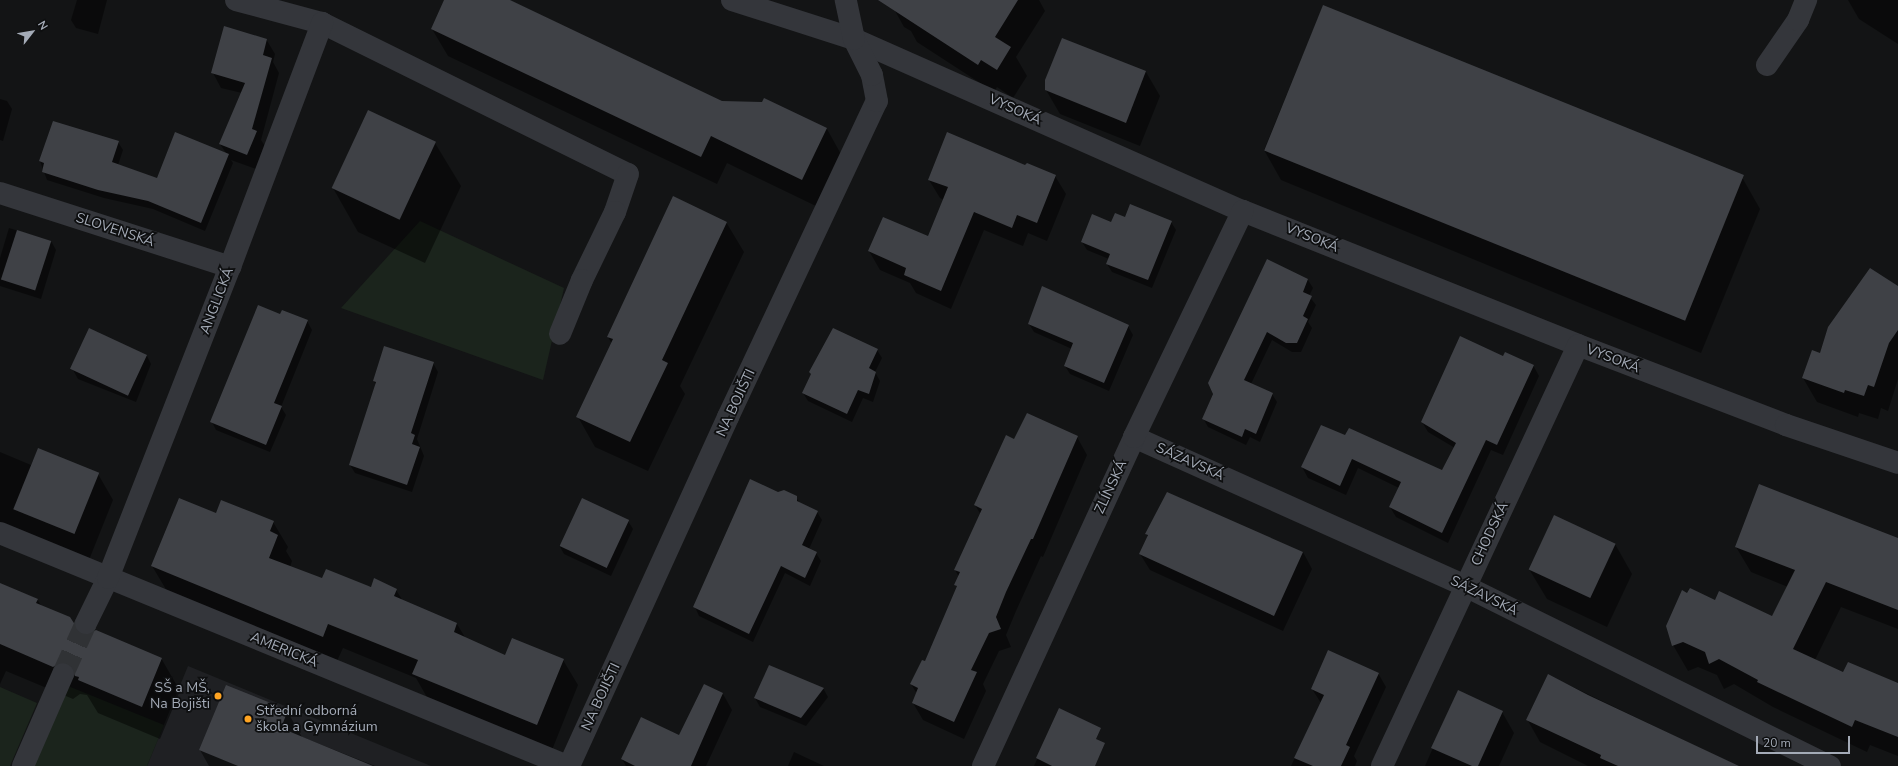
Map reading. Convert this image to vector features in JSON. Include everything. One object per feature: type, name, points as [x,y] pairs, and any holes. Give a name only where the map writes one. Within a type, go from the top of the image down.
[{"type":"street","points":[[236,0],[322,23],[628,174],[615,212],[582,280],[560,334]]},
{"type":"street","name":"VYSOKÁ","points":[[732,0],[854,39],[1244,210],[1578,345],[1786,425],[1898,463]]},
{"type":"street","name":"NA BOJIŠTI","points":[[568,766],[728,418],[878,101],[872,75],[854,39],[846,0]]},
{"type":"street","points":[[1766,65],[1798,20],[1806,0]]},
{"type":"street","name":"ANGLICKÁ","points":[[86,623],[108,578],[230,267],[322,23]]},
{"type":"street","name":"SLOVENSKÁ","points":[[0,193],[230,267]]},
{"type":"street","name":"ZLÍNSKÁ","points":[[983,766],[1134,437],[1244,210]]},
{"type":"street","name":"CHODSKÁ","points":[[1382,766],[1578,345]]},
{"type":"street","name":"SÁZAVSKÁ","points":[[1134,437],[1465,586],[1830,766]]},
{"type":"street","name":"AMERICKÁ","points":[[0,534],[568,766]]},
{"type":"street","points":[[23,766],[63,674]]},
{"type":"shaded area","points":[[420,221],[564,288],[543,380],[341,308]]},
{"type":"shaded area","name":"SŠ a MŠ, Na Bojišti","points":[[188,666],[431,766],[147,766]]},
{"type":"shaded area","points":[[68,686],[164,725],[147,766],[33,766]]},
{"type":"shaded area","points":[[0,687],[37,703],[10,766],[0,766]]},
{"type":"building","points":[[444,0],[510,0],[722,101],[762,102],[764,98],[827,128],[802,180],[711,136],[701,157],[431,29]]},
{"type":"building","points":[[878,0],[1018,0],[995,37],[1011,47],[997,70],[981,60],[978,65]]},
{"type":"building","points":[[1323,5],[1744,175],[1685,321],[1264,151]]},
{"type":"building","points":[[224,26],[267,39],[263,55],[272,58],[252,129],[257,131],[247,155],[219,144],[245,83],[211,73]]},
{"type":"building","points":[[1062,38],[1146,71],[1126,123],[1045,90],[1045,80]]},
{"type":"building","points":[[368,110],[436,142],[400,220],[332,188]]},
{"type":"building","points":[[53,121],[119,141],[112,162],[157,178],[175,132],[229,154],[201,223],[148,201],[98,190],[42,172],[44,163],[39,161]]},
{"type":"building","points":[[947,132],[1025,165],[1027,163],[1056,175],[1037,223],[1017,215],[1012,228],[974,212],[941,291],[904,275],[906,268],[868,251],[883,217],[928,236],[948,187],[928,180]]},
{"type":"building","points":[[673,196],[727,222],[662,360],[668,363],[630,442],[576,417],[613,339],[607,337]]},
{"type":"building","points":[[1130,204],[1172,221],[1148,280],[1106,264],[1110,254],[1081,242],[1092,214],[1111,222],[1115,213],[1125,217]]},
{"type":"building","points":[[17,230],[51,241],[35,291],[1,279]]},
{"type":"building","points":[[1267,259],[1308,279],[1303,292],[1312,296],[1303,316],[1308,319],[1297,343],[1286,343],[1267,332],[1244,380],[1273,393],[1256,434],[1245,429],[1242,437],[1202,419],[1213,394],[1208,383]]},
{"type":"building","points":[[1870,268],[1898,286],[1898,330],[1889,343],[1874,387],[1868,385],[1864,396],[1845,390],[1844,393],[1802,378],[1812,350],[1820,353],[1828,327]]},
{"type":"building","points":[[1042,286],[1129,325],[1104,383],[1064,366],[1073,343],[1028,324]]},
{"type":"building","points":[[258,305],[280,314],[282,310],[308,320],[274,403],[282,406],[266,445],[210,422]]},
{"type":"building","points":[[89,328],[147,355],[128,396],[70,369]]},
{"type":"building","points":[[833,328],[878,349],[869,368],[876,372],[869,394],[858,390],[847,414],[802,393],[811,374],[809,372]]},
{"type":"building","points":[[1460,336],[1503,356],[1505,352],[1534,365],[1497,445],[1486,440],[1442,533],[1389,507],[1401,482],[1352,459],[1340,486],[1301,467],[1321,425],[1345,435],[1349,428],[1442,470],[1456,443],[1421,422]]},
{"type":"building","points":[[384,346],[434,362],[411,433],[415,435],[412,444],[420,447],[407,485],[349,465],[376,382],[373,381]]},
{"type":"building","points":[[1027,413],[1078,436],[1033,539],[1031,539],[996,617],[1001,629],[989,633],[971,670],[977,672],[954,722],[912,703],[918,688],[910,684],[922,660],[925,661],[957,586],[954,585],[960,572],[954,570],[982,509],[974,505],[1006,435],[1014,439]]},
{"type":"building","points":[[38,448],[99,473],[74,534],[13,509]]},
{"type":"building","points":[[750,479],[778,492],[784,490],[797,496],[797,501],[818,511],[802,545],[817,552],[805,578],[781,566],[749,634],[693,607]]},
{"type":"building","points":[[1759,484],[1898,538],[1898,610],[1826,582],[1793,649],[1843,672],[1848,662],[1898,683],[1898,737],[1855,720],[1852,727],[1757,682],[1758,680],[1719,659],[1709,664],[1705,652],[1683,642],[1672,646],[1666,626],[1682,590],[1687,593],[1690,588],[1715,600],[1719,591],[1772,616],[1795,570],[1735,547]]},
{"type":"building","points":[[1167,492],[1303,552],[1274,616],[1139,554],[1148,535],[1145,534]]},
{"type":"building","points":[[179,498],[216,513],[221,500],[274,521],[270,531],[278,535],[269,558],[322,578],[326,569],[371,587],[374,578],[397,589],[394,596],[457,623],[454,632],[505,655],[512,638],[564,659],[537,725],[412,674],[418,660],[328,624],[323,637],[151,566]]},
{"type":"building","points":[[582,498],[629,520],[607,568],[560,546]]},
{"type":"building","points":[[1554,515],[1616,544],[1590,598],[1529,569]]},
{"type":"building","points":[[0,583],[38,599],[36,603],[70,617],[81,634],[87,635],[96,630],[162,658],[142,707],[78,680],[79,677],[75,676],[73,667],[68,663],[61,662],[53,667],[0,644]]},
{"type":"building","points":[[1328,650],[1379,673],[1346,745],[1350,747],[1341,766],[1313,766],[1294,758],[1324,695],[1311,689]]},
{"type":"building","points":[[769,665],[824,688],[801,718],[754,698]]},
{"type":"building","points":[[1548,674],[1588,695],[1739,766],[1618,766],[1600,758],[1601,755],[1526,720]]},
{"type":"building","points":[[704,684],[723,693],[691,766],[635,766],[621,759],[641,717],[679,735]]},
{"type":"building","name":"Střední odborná škola a Gymnázium","points":[[226,685],[288,710],[281,728],[373,766],[238,766],[199,750]]},
{"type":"building","points":[[1458,690],[1503,711],[1478,766],[1472,766],[1431,748]]},
{"type":"building","points":[[1059,708],[1101,728],[1096,739],[1105,743],[1095,766],[1052,766],[1036,758]]},
{"type":"tunnel","points":[[63,674],[86,623]]},
{"type":"place","name":"SŠ a MŠ, Na Bojišti","points":[[218,696]]},
{"type":"place","name":"Střední odborná škola a Gymnázium","points":[[248,719]]}]
